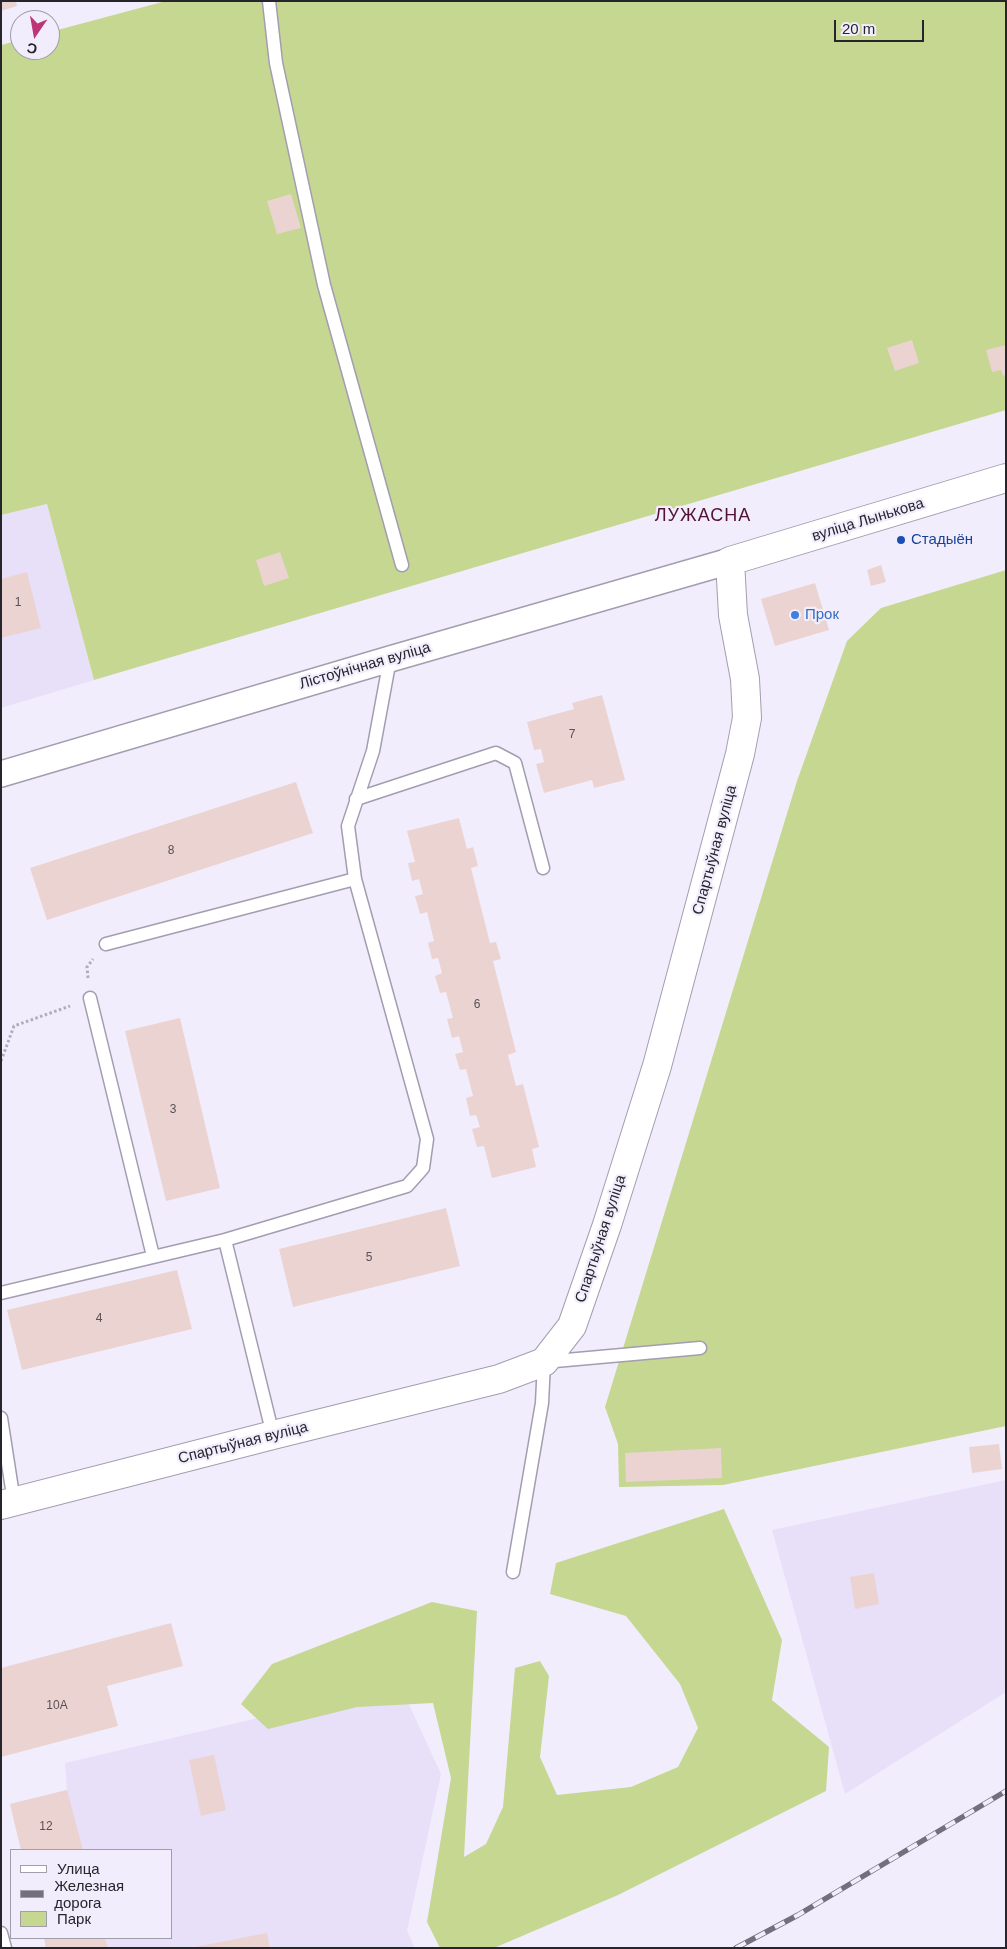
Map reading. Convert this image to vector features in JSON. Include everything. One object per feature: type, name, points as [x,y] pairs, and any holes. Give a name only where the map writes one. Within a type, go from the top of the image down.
[{"type":"street","name":"вуліца Лынькова","points":[[730,561],[1006,478]]},
{"type":"street","name":"Лістоўнічная вуліца","points":[[1,774],[390,658],[730,561]]},
{"type":"street","name":"Спартыўная вуліца","points":[[8,1504],[499,1379],[544,1362],[572,1326],[607,1225],[657,1066],[740,754],[746,718],[745,678],[733,615],[730,561]]},
{"type":"lane","points":[[269,1],[276,63],[324,285],[402,565]]},
{"type":"lane","points":[[1,1293],[225,1240],[408,1186],[423,1168],[427,1139],[355,880],[348,826],[373,751],[390,658]]},
{"type":"lane","points":[[356,799],[496,753],[515,763],[543,868]]},
{"type":"lane","points":[[106,944],[355,880]]},
{"type":"lane","points":[[90,998],[153,1256]]},
{"type":"lane","points":[[225,1240],[273,1435]]},
{"type":"lane","points":[[513,1572],[542,1403],[544,1362],[700,1348]]},
{"type":"lane","points":[[1,1418],[8,1504]]},
{"type":"lane","points":[[1,1933],[5,1948]]},
{"type":"path","points":[[1,1061],[14,1026],[90,998],[86,967],[106,944]]},
{"type":"shaded area","points":[[47,504],[94,680],[1,708],[1,515]]},
{"type":"shaded area","points":[[1006,1480],[1006,1692],[845,1794],[772,1530]]},
{"type":"shaded area","points":[[400,1685],[441,1774],[407,1931],[415,1948],[46,1948],[44,1939],[172,1939],[172,1849],[21,1849],[10,1804],[67,1790],[65,1763]]},
{"type":"green space","points":[[166,1],[1006,1],[1006,410],[94,680],[47,504],[1,515],[1,45],[10,43],[10,60],[60,60],[60,29]]},
{"type":"green space","points":[[1006,570],[1006,1426],[723,1485],[619,1487],[618,1444],[605,1407],[797,781],[847,641],[881,608]]},
{"type":"green space","points":[[724,1509],[782,1640],[772,1700],[829,1747],[826,1791],[618,1895],[494,1948],[440,1948],[427,1922],[451,1778],[433,1703],[357,1707],[268,1729],[241,1704],[272,1664],[432,1602],[477,1611],[464,1857],[486,1844],[503,1807],[515,1668],[540,1661],[549,1676],[540,1757],[557,1795],[631,1787],[678,1767],[698,1728],[680,1684],[626,1616],[550,1594],[556,1563]]},
{"type":"building","points":[[1,1],[16,1],[17,6],[1,11]]},
{"type":"building","points":[[291,194],[301,228],[277,234],[267,201]]},
{"type":"building","points":[[912,340],[919,363],[895,371],[887,348]]},
{"type":"building","points":[[1006,345],[1006,375],[1003,376],[1001,370],[992,372],[986,350]]},
{"type":"building","points":[[280,552],[289,578],[264,586],[256,560]]},
{"type":"building","points":[[881,565],[886,582],[871,586],[867,570]]},
{"type":"building","points":[[27,572],[41,628],[1,638],[1,579]]},
{"type":"building","name":"Прок","points":[[815,583],[829,630],[775,646],[761,599]]},
{"type":"building","points":[[602,695],[625,780],[594,788],[592,780],[544,793],[536,764],[544,762],[541,749],[534,750],[527,722],[574,709],[572,703]]},
{"type":"building","points":[[296,782],[313,833],[47,920],[30,868]]},
{"type":"building","points":[[459,818],[467,849],[473,847],[478,866],[471,868],[490,943],[496,942],[501,959],[493,961],[516,1052],[508,1055],[516,1086],[523,1084],[539,1147],[532,1149],[536,1167],[492,1178],[484,1146],[477,1147],[472,1129],[480,1127],[476,1115],[470,1116],[466,1098],[473,1096],[466,1069],[460,1070],[455,1054],[463,1052],[459,1036],[452,1038],[447,1019],[453,1018],[446,992],[440,993],[435,976],[442,973],[438,958],[432,959],[428,943],[434,941],[427,912],[420,914],[415,896],[423,894],[419,879],[412,881],[408,863],[415,862],[407,831]]},
{"type":"building","points":[[180,1018],[220,1188],[166,1201],[125,1031]]},
{"type":"building","points":[[446,1208],[460,1266],[293,1307],[279,1249]]},
{"type":"building","points":[[177,1270],[192,1329],[22,1370],[7,1310]]},
{"type":"building","points":[[999,1444],[1002,1469],[972,1473],[969,1447]]},
{"type":"building","points":[[721,1448],[722,1478],[626,1482],[625,1453]]},
{"type":"building","points":[[874,1573],[879,1604],[855,1609],[850,1577]]},
{"type":"building","points":[[171,1623],[183,1666],[107,1686],[118,1726],[1,1757],[1,1668]]},
{"type":"building","points":[[214,1755],[226,1810],[201,1816],[189,1760]]},
{"type":"building","points":[[67,1790],[83,1849],[21,1849],[10,1804]]},
{"type":"building","points":[[267,1933],[270,1948],[195,1948],[195,1947]]},
{"type":"building","points":[[44,1939],[105,1939],[108,1948],[46,1948]]},
{"type":"railway","points":[[736,1948],[798,1915],[1006,1791]]},
{"type":"place","name":"Стадыён","points":[[901,540]]},
{"type":"place","name":"Прок","points":[[795,615]]},
{"type":"district","name":"ЛУЖАСНА","points":[[703,516]]}]
